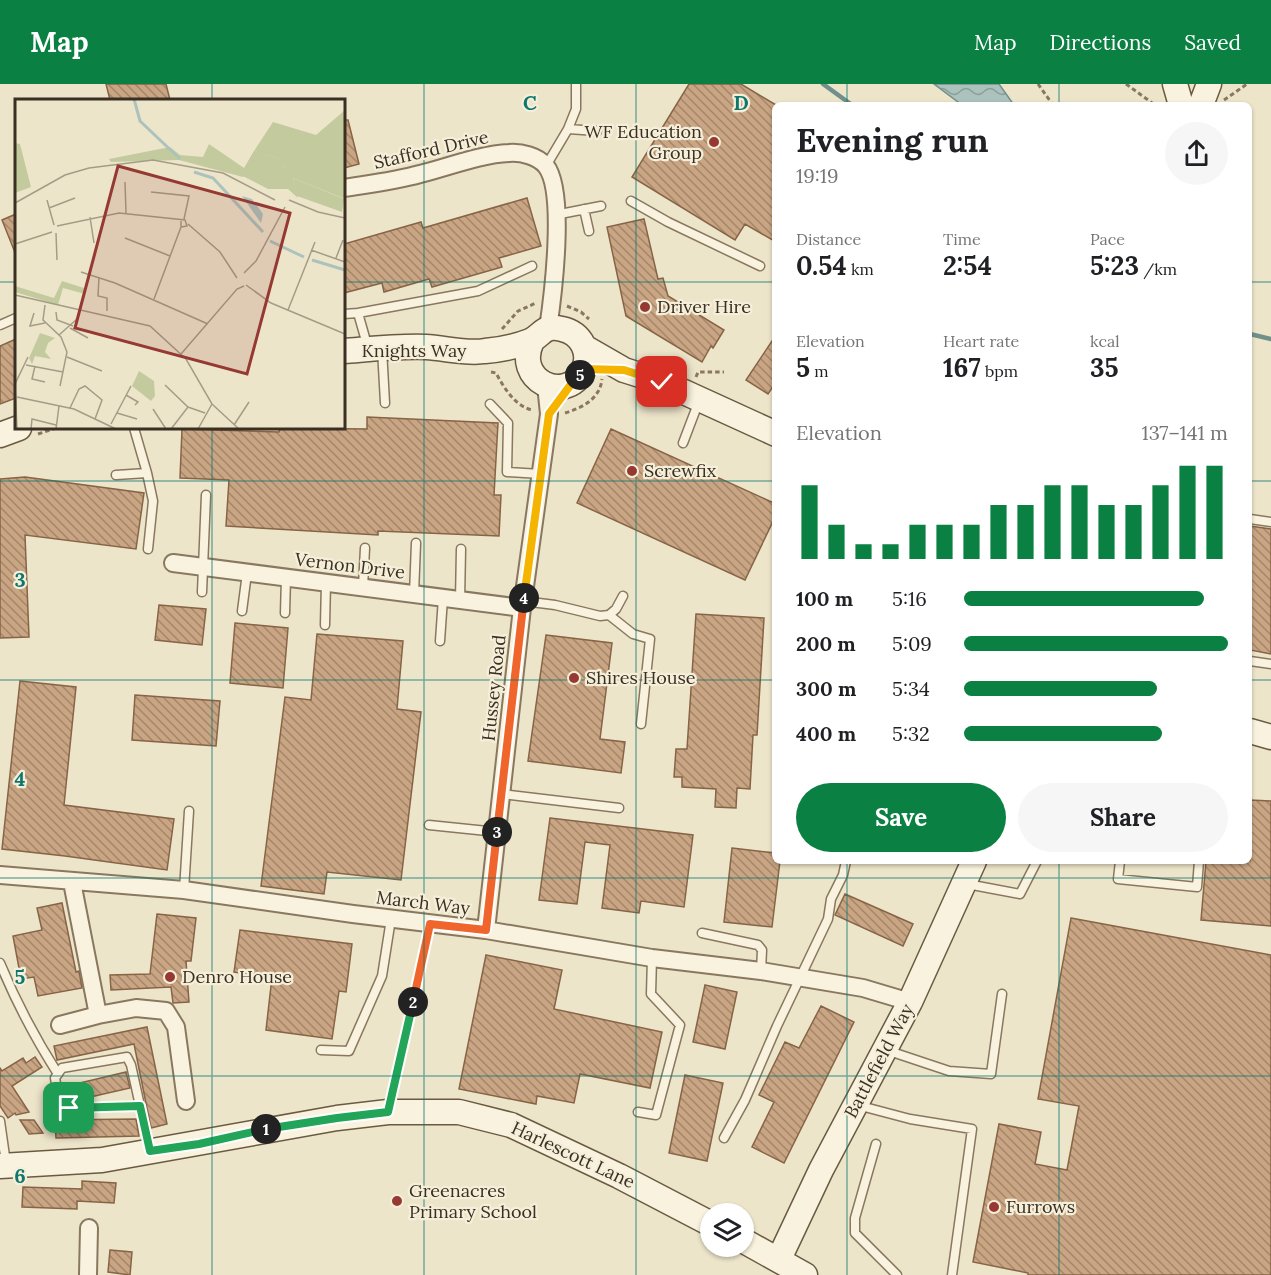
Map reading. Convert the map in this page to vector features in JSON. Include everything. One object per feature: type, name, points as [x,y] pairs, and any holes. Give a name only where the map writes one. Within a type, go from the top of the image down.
[{"type":"street","points":[[1175,84],[1180,102]]},
{"type":"street","name":"Stafford Drive","points":[[345,188],[417,175],[504,153],[529,155],[546,166]]},
{"type":"street","points":[[546,166],[553,181],[555,287],[570,354]]},
{"type":"street","name":"Knights Way","points":[[345,351],[426,347],[484,361],[562,387],[570,354],[484,361]]},
{"type":"street","points":[[538,378],[527,359],[528,348],[570,354],[662,382],[772,432]]},
{"type":"street","name":"Hussey Road","points":[[486,930],[523,604],[541,474],[570,354]]},
{"type":"street","name":"Hussey Road","points":[[538,378],[555,414]]},
{"type":"street","points":[[0,435],[16,429]]},
{"type":"street","name":"Vernon Drive","points":[[173,563],[460,600],[523,604]]},
{"type":"street","points":[[1252,732],[1271,738]]},
{"type":"street","name":"Battlefield Way","points":[[779,1259],[821,1170],[910,1002],[973,864]]},
{"type":"street","name":"March Way","points":[[0,875],[184,890],[486,930],[652,958],[761,971],[863,988],[910,1002]]},
{"type":"street","points":[[72,882],[98,1015]]},
{"type":"street","points":[[60,1025],[136,1008],[166,1011],[176,1027],[186,1101]]},
{"type":"street","name":"Harlescott Lane","points":[[3,1166],[102,1160],[337,1118],[388,1112],[459,1112],[511,1125],[619,1176],[700,1218]]},
{"type":"street","points":[[88,1275],[89,1228]]},
{"type":"street","points":[[754,1245],[805,1275]]},
{"type":"lane","points":[[546,166],[568,129],[576,109],[576,84]]},
{"type":"lane","points":[[568,129],[597,131]]},
{"type":"lane","points":[[631,201],[668,222],[760,266]]},
{"type":"lane","points":[[555,215],[601,206]]},
{"type":"lane","points":[[584,209],[589,231]]},
{"type":"lane","points":[[345,314],[478,291],[532,266]]},
{"type":"lane","points":[[358,313],[375,349],[385,403]]},
{"type":"lane","points":[[0,325],[15,318]]},
{"type":"lane","points":[[682,443],[700,398]]},
{"type":"lane","points":[[490,404],[508,423],[507,472],[541,474]]},
{"type":"lane","points":[[134,429],[153,501],[148,549]]},
{"type":"lane","points":[[116,476],[147,473]]},
{"type":"lane","points":[[202,592],[206,495]]},
{"type":"lane","points":[[1252,519],[1271,522]]},
{"type":"lane","points":[[414,594],[416,543]]},
{"type":"lane","points":[[363,587],[365,548]]},
{"type":"lane","points":[[460,600],[461,549]]},
{"type":"lane","points":[[242,611],[247,573]]},
{"type":"lane","points":[[285,613],[286,578]]},
{"type":"lane","points":[[325,625],[326,583]]},
{"type":"lane","points":[[523,604],[555,605],[600,616],[609,615],[616,609],[622,596]]},
{"type":"lane","points":[[440,641],[443,598]]},
{"type":"lane","points":[[609,615],[633,633],[650,639],[641,724]]},
{"type":"lane","points":[[1252,661],[1271,664]]},
{"type":"lane","points":[[501,794],[619,808]]},
{"type":"lane","points":[[184,890],[189,811]]},
{"type":"lane","points":[[429,825],[497,832]]},
{"type":"lane","points":[[724,1138],[746,1100],[777,1026],[828,920],[831,899],[843,875],[845,864]]},
{"type":"lane","points":[[964,883],[1020,894],[1035,864]]},
{"type":"lane","points":[[1120,864],[1118,879],[1197,887],[1199,864]]},
{"type":"lane","points":[[321,1050],[349,1051],[382,976],[391,919]]},
{"type":"lane","points":[[702,933],[758,945],[762,950],[761,971]]},
{"type":"lane","points":[[638,1112],[657,1115],[680,1025],[651,994],[652,958]]},
{"type":"lane","points":[[0,963],[16,1002],[58,1074]]},
{"type":"lane","points":[[886,1050],[949,1071],[991,1074],[1002,994]]},
{"type":"lane","points":[[140,1106],[60,1107],[55,1078],[62,1068],[127,1057],[131,1065],[150,1151]]},
{"type":"lane","points":[[856,1104],[910,1119],[972,1129],[952,1275]]},
{"type":"lane","points":[[0,1121],[3,1166]]},
{"type":"lane","points":[[876,1144],[855,1218],[855,1233],[897,1275]]},
{"type":"path","points":[[1038,84],[1051,102]]},
{"type":"path","points":[[1126,84],[1151,102]]},
{"type":"path","points":[[1209,98],[1247,84]]},
{"type":"path","points":[[555,414],[578,409],[597,393],[570,354]]},
{"type":"path","points":[[484,361],[496,373],[509,394],[526,409]]},
{"type":"path","points":[[388,1112],[430,924]]},
{"type":"water","points":[[934,84],[999,84],[1012,102],[958,102]]},
{"type":"building","points":[[106,84],[166,84],[170,99],[110,99]]},
{"type":"building","name":"WF Education Group","points":[[689,84],[741,84],[772,103],[772,240],[745,224],[735,240],[632,177]]},
{"type":"building","points":[[345,120],[348,120],[359,164],[345,168]]},
{"type":"building","points":[[527,198],[541,246],[499,258],[502,267],[432,287],[429,279],[384,292],[382,283],[345,293],[345,244],[421,222],[423,228]]},
{"type":"building","points":[[15,214],[15,252],[2,220]]},
{"type":"building","points":[[644,219],[658,279],[663,278],[668,296],[724,330],[702,362],[626,316],[607,227]]},
{"type":"building","points":[[15,339],[15,398],[0,404],[0,346]]},
{"type":"building","points":[[772,341],[772,388],[768,394],[746,380]]},
{"type":"building","points":[[367,417],[498,423],[494,495],[501,495],[499,536],[378,531],[378,535],[226,526],[229,480],[180,478],[182,429],[279,432],[280,429],[367,429]]},
{"type":"building","points":[[611,429],[772,502],[772,523],[745,580],[577,503]]},
{"type":"building","points":[[25,477],[144,493],[136,549],[25,535],[29,637],[0,638],[0,479]]},
{"type":"building","points":[[1252,526],[1271,529],[1271,654],[1252,650]]},
{"type":"building","points":[[159,605],[206,609],[202,645],[155,640]]},
{"type":"building","points":[[696,614],[764,618],[757,735],[753,735],[750,789],[737,788],[736,808],[715,807],[716,789],[682,787],[682,777],[674,777],[676,749],[687,749]]},
{"type":"building","points":[[235,623],[288,628],[283,688],[230,683]]},
{"type":"building","points":[[317,634],[403,641],[397,709],[421,712],[401,880],[327,872],[324,894],[261,886],[285,697],[311,700]]},
{"type":"building","points":[[546,635],[612,643],[600,739],[625,742],[621,773],[528,761]]},
{"type":"building","points":[[20,681],[76,687],[64,805],[174,819],[167,870],[2,849]]},
{"type":"building","points":[[135,695],[220,701],[216,746],[132,740]]},
{"type":"building","points":[[1252,800],[1271,801],[1271,926],[1201,920],[1206,864],[1252,864]]},
{"type":"building","points":[[550,818],[693,835],[684,907],[641,901],[639,913],[602,908],[610,845],[585,842],[577,904],[539,900]]},
{"type":"building","points":[[732,848],[772,853],[772,864],[780,864],[772,927],[724,922]]},
{"type":"building","points":[[845,894],[913,924],[903,946],[835,915]]},
{"type":"building","points":[[62,903],[76,972],[79,971],[82,988],[38,996],[34,977],[21,979],[13,936],[42,930],[37,908]]},
{"type":"building","points":[[157,914],[196,918],[191,961],[186,961],[189,1002],[173,1003],[171,987],[111,990],[110,975],[150,974]]},
{"type":"building","points":[[1071,918],[1271,955],[1271,1275],[1028,1275],[1028,1273],[973,1262],[999,1124],[1041,1132],[1035,1164],[1067,1170],[1079,1106],[1038,1099]]},
{"type":"building","points":[[240,930],[352,944],[346,992],[339,991],[332,1039],[266,1030],[272,977],[234,972]]},
{"type":"building","points":[[486,955],[562,970],[554,1009],[662,1032],[650,1088],[580,1074],[574,1103],[537,1096],[536,1104],[459,1089]]},
{"type":"building","points":[[705,985],[737,992],[725,1049],[693,1042]]},
{"type":"building","points":[[821,1006],[854,1022],[784,1163],[752,1147],[774,1102],[759,1095],[785,1042],[799,1048]]},
{"type":"building","points":[[147,1027],[167,1124],[151,1128],[134,1044],[57,1060],[54,1046]]},
{"type":"building","points":[[35,1057],[42,1067],[12,1086],[29,1112],[16,1115],[15,1113],[8,1118],[0,1106],[0,1068],[2,1071],[23,1058],[26,1063]]},
{"type":"building","points":[[126,1072],[130,1088],[66,1101],[63,1087]]},
{"type":"building","points":[[685,1075],[723,1083],[707,1161],[669,1153]]},
{"type":"building","points":[[136,1119],[139,1136],[56,1138],[55,1120]]},
{"type":"building","points":[[20,1120],[34,1120],[43,1133],[29,1134]]},
{"type":"building","points":[[82,1181],[116,1183],[114,1203],[77,1201],[77,1209],[22,1207],[23,1187],[82,1189]]},
{"type":"building","points":[[110,1250],[132,1252],[130,1275],[108,1272]]},
{"type":"waterway","points":[[823,84],[848,102]]},
{"type":"waterway","points":[[1252,334],[1271,339]]},
{"type":"place","name":"WF Education Group","points":[[714,142]]},
{"type":"place","name":"Driver Hire","points":[[645,307]]},
{"type":"place","name":"Screwfix","points":[[632,471]]},
{"type":"place","name":"Shires House","points":[[574,678]]},
{"type":"place","name":"Denro House","points":[[170,977]]},
{"type":"place","name":"Greenacres Primary School","points":[[397,1201]]},
{"type":"place","name":"Furrows","points":[[994,1207]]},
{"type":"route","points":[[69,1108],[140,1106],[150,1151],[199,1144],[261,1130],[388,1112],[430,924],[486,930],[522,608],[549,414],[584,369],[624,370],[662,382]]}]
